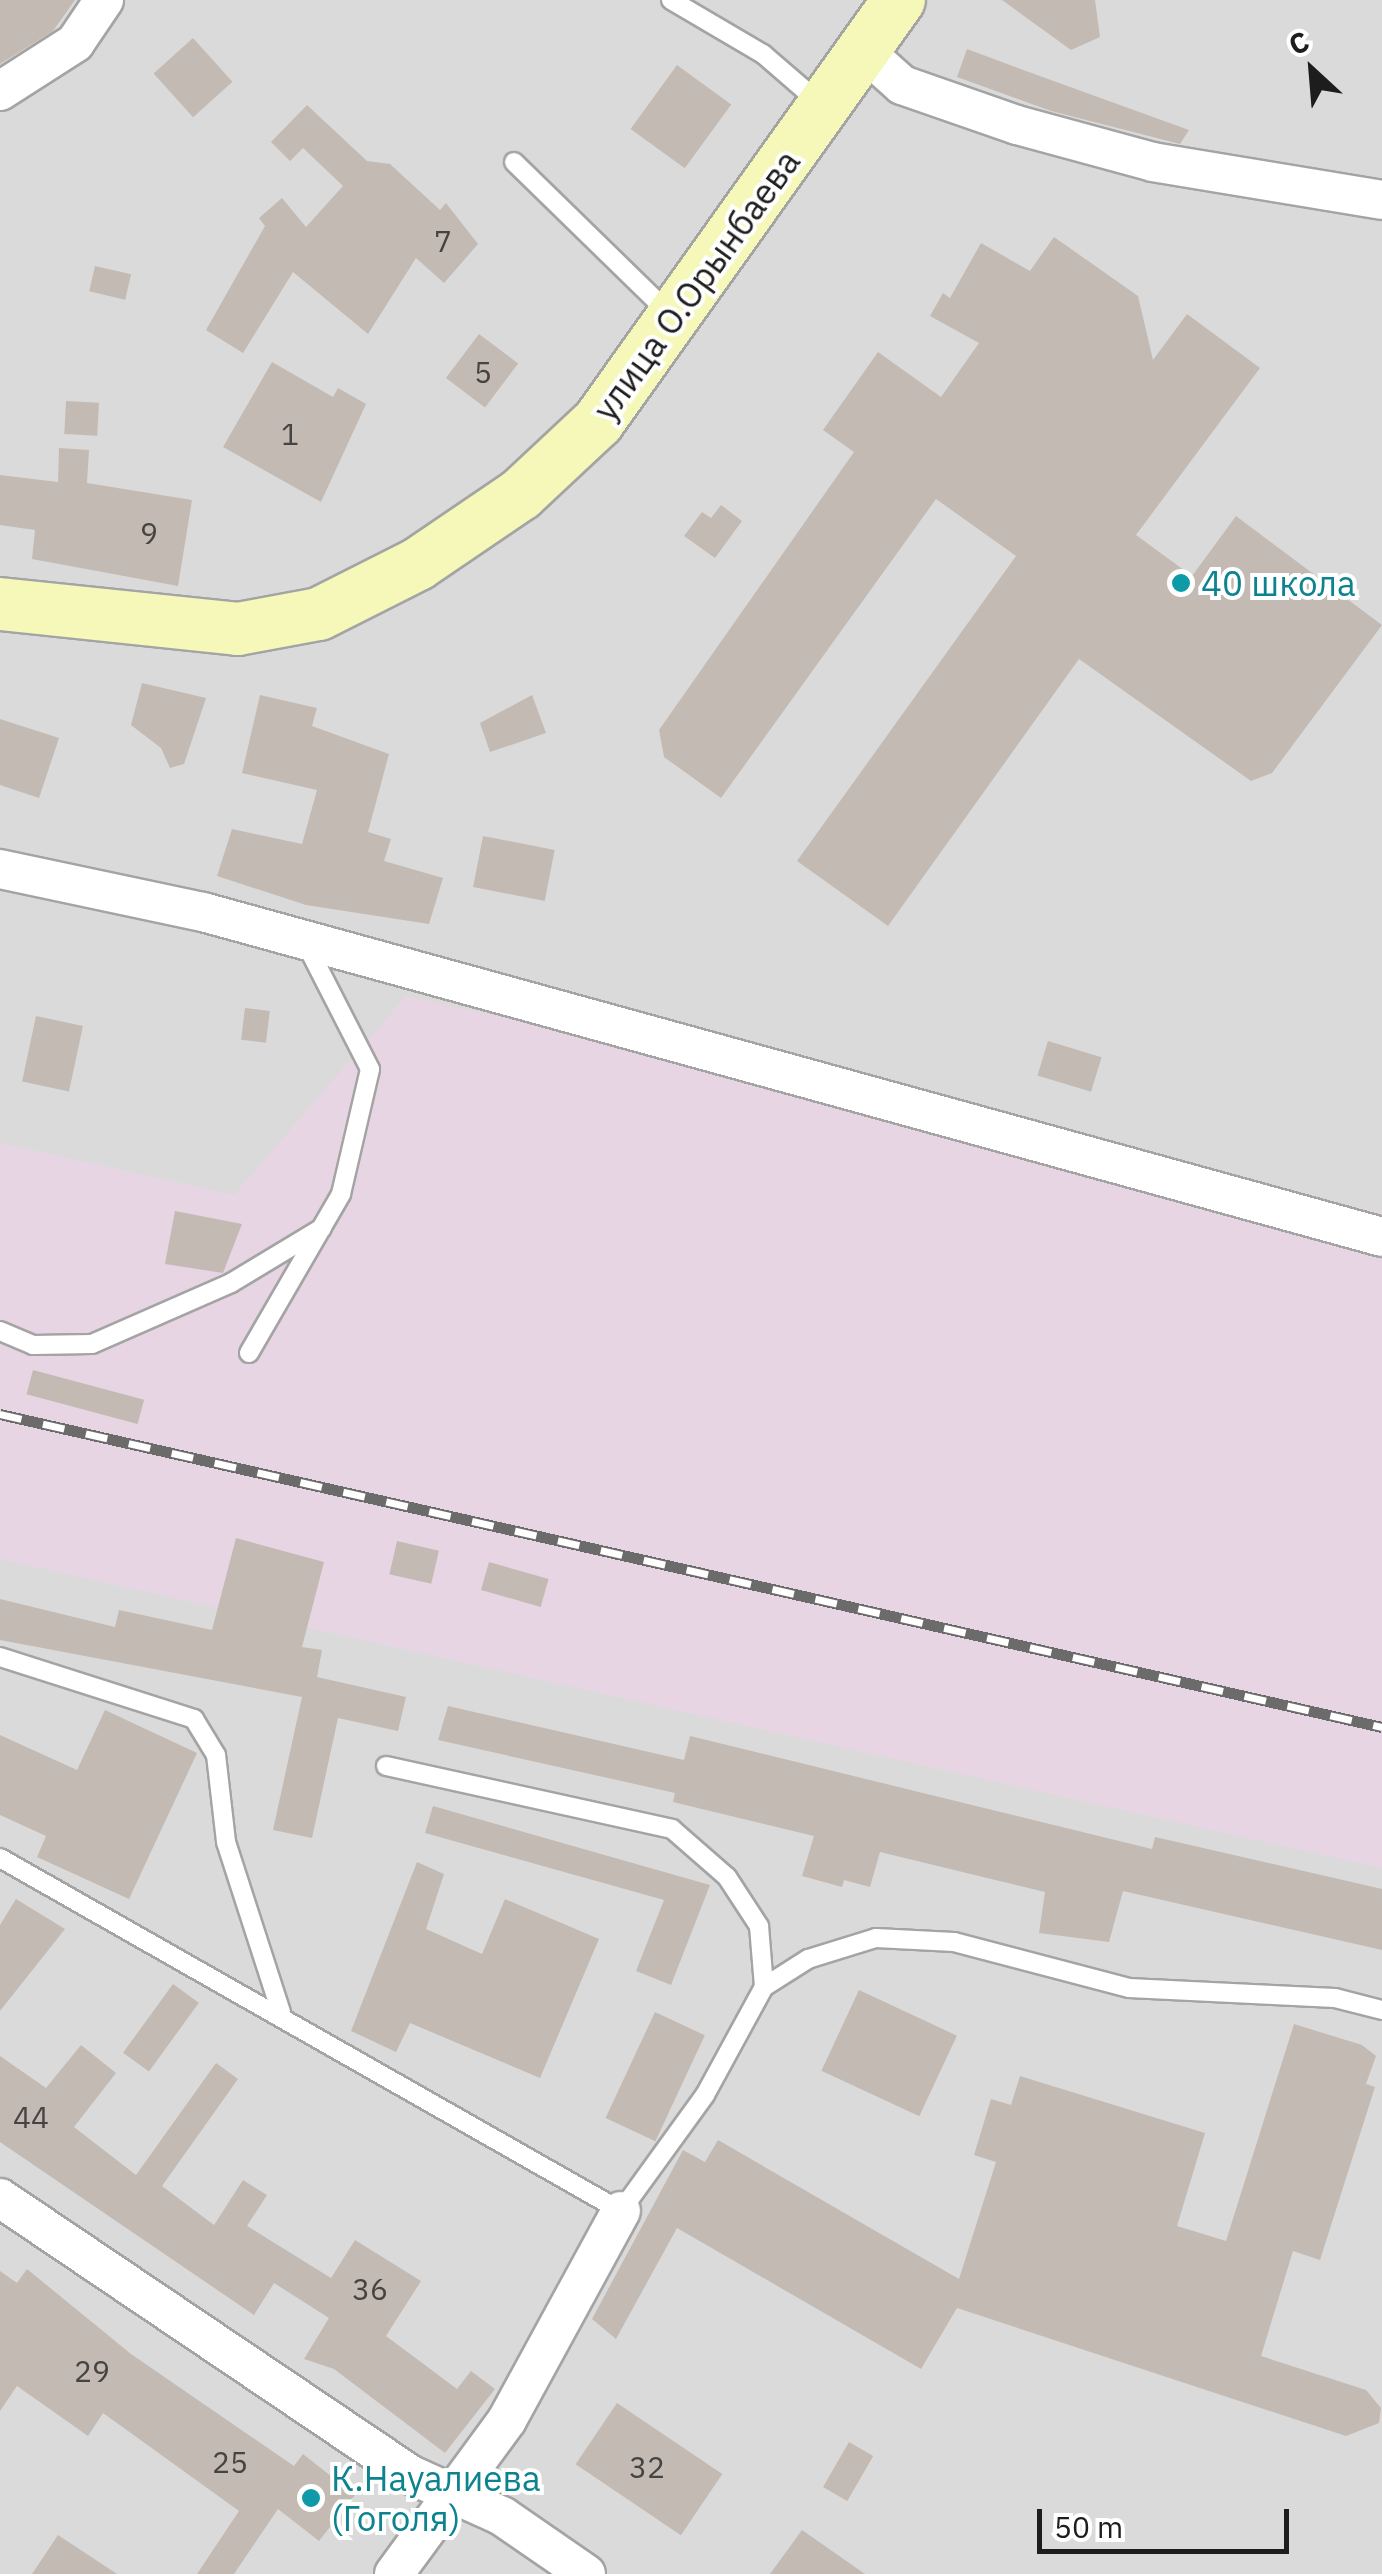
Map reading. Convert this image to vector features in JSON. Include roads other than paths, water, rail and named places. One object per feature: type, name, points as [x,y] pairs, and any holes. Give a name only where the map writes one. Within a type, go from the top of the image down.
[{"type":"street","points":[[0,91],[75,44],[104,0]]},
{"type":"street","name":"улица О.Орынбаева","points":[[0,604],[238,628],[319,614],[418,564],[521,494],[598,422],[677,322],[900,0]]},
{"type":"street","points":[[864,52],[902,85],[1017,125],[1152,162],[1382,200]]},
{"type":"street","points":[[0,869],[303,939],[1382,1236]]},
{"type":"street","points":[[0,2198],[409,2474],[455,2495],[586,2574]]},
{"type":"street","points":[[394,2574],[455,2495],[621,2210]]},
{"type":"lane","points":[[672,0],[763,54],[826,107]]},
{"type":"lane","points":[[514,162],[677,322]]},
{"type":"lane","points":[[249,1354],[341,1194],[370,1068],[303,939]]},
{"type":"lane","points":[[0,1331],[33,1345],[92,1344],[230,1283],[322,1228]]},
{"type":"lane","points":[[0,1657],[194,1719],[216,1755],[226,1842],[281,2012]]},
{"type":"lane","points":[[386,1766],[672,1829],[727,1877],[759,1926],[764,1987]]},
{"type":"lane","points":[[0,1858],[281,2012],[621,2210],[704,2095],[764,1987],[808,1958],[876,1938],[954,1942],[1130,1988],[1335,1998],[1382,2010]]},
{"type":"railway","points":[[0,1414],[1382,1727]]},
{"type":"place","name":"40 школа","points":[[1181,583]]},
{"type":"place","name":"К.Науалиева (Гоголя)","points":[[311,2498]]}]
